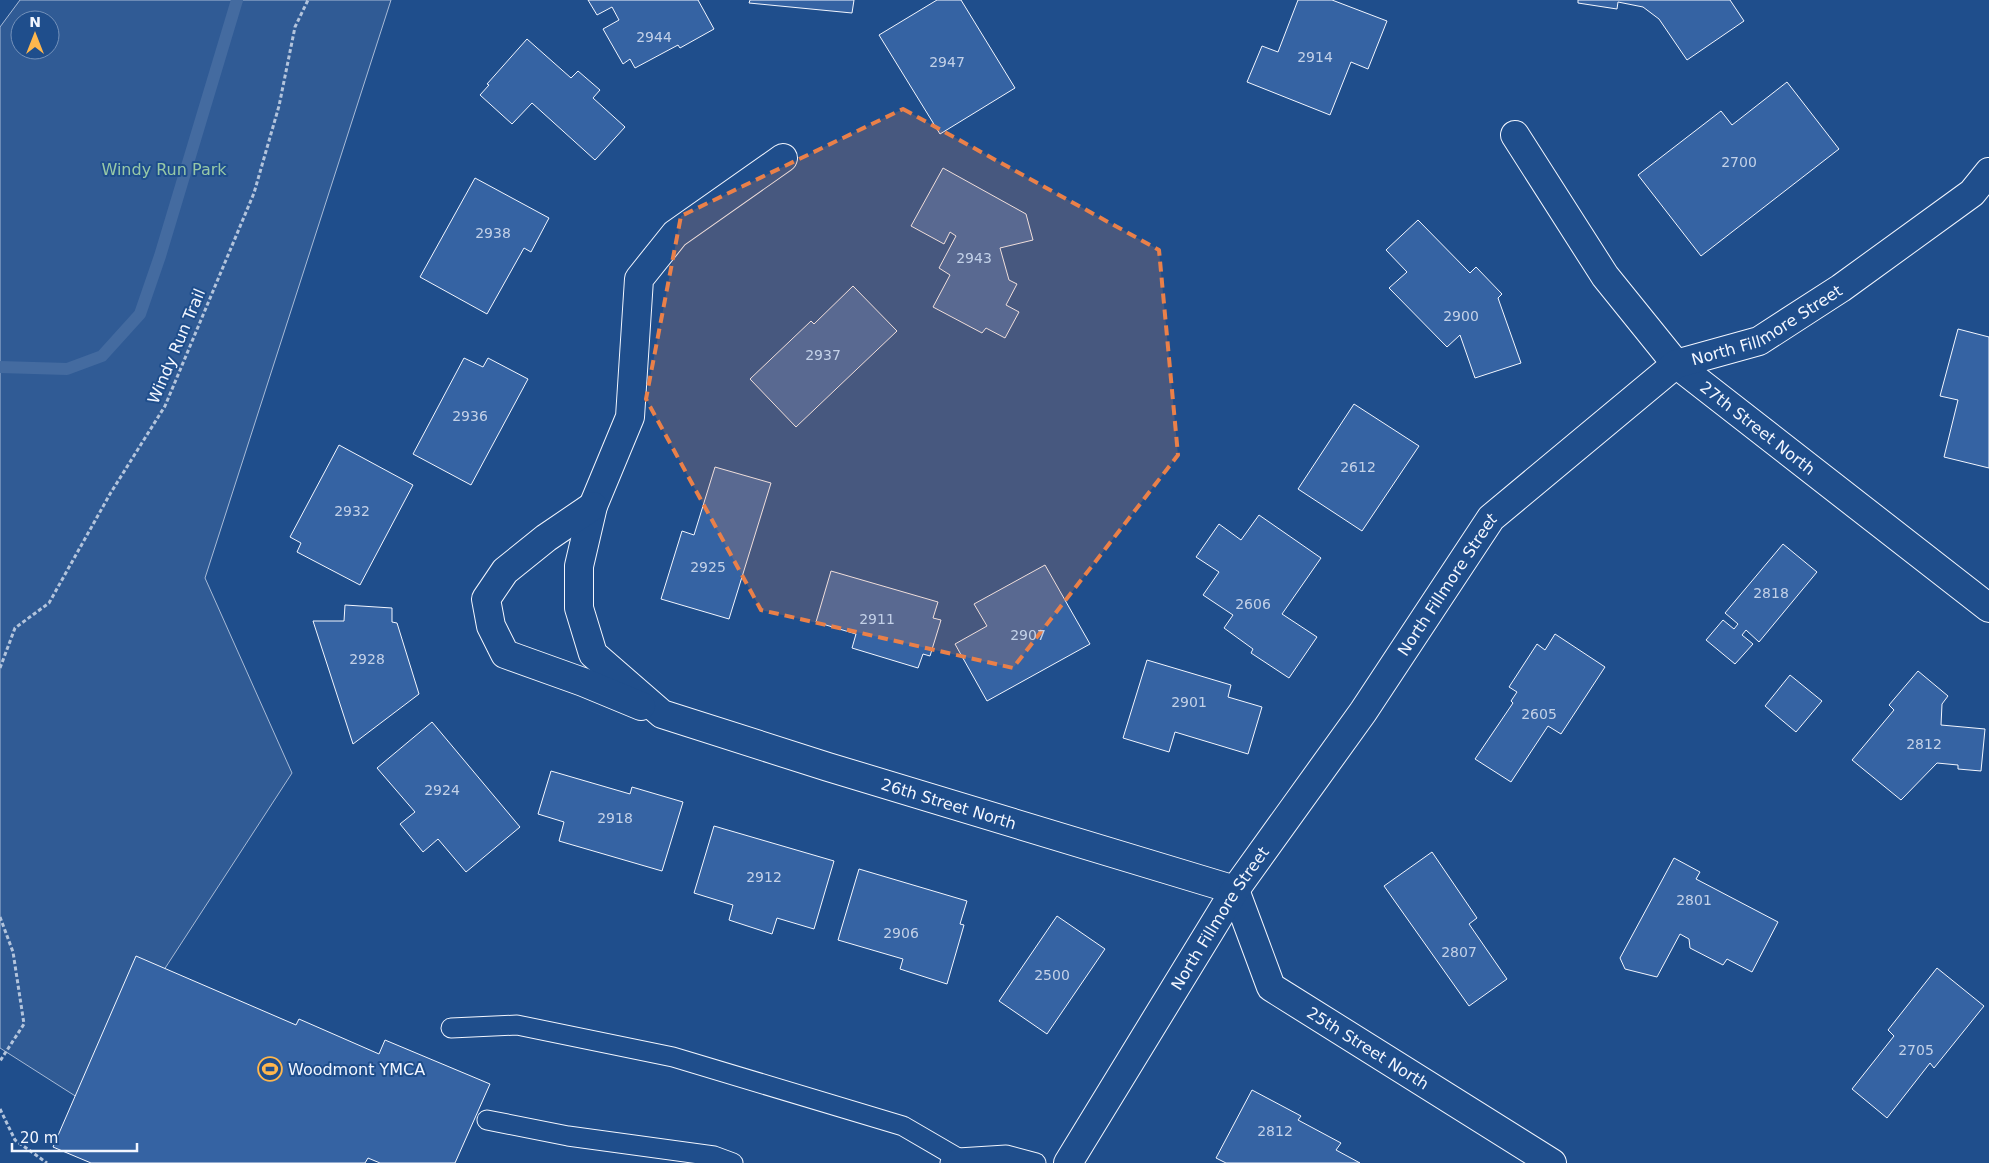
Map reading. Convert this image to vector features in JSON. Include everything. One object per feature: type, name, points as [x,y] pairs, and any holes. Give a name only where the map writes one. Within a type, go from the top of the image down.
[{"type":"street","name":"27th Street North","points":[[1515,135],[1605,276],[1676,364],[1989,608]]},
{"type":"street","name":"26th Street North","points":[[662,714],[593,654],[579,608],[579,566],[593,506],[630,418],[639,279],[675,234],[783,158]]},
{"type":"street","name":"North Fillmore Street","points":[[1068,1163],[1235,890],[1364,712],[1491,518],[1676,364],[1759,341],[1841,288],[1972,193],[1989,172]]},
{"type":"street","name":"26th Street North","points":[[593,506],[546,538],[505,571],[486,598],[491,626],[505,654],[583,682],[662,714],[828,767],[1235,890]]},
{"type":"street","name":"25th Street North","points":[[1235,890],[1271,987],[1552,1163]]},
{"type":"lane","points":[[451,1028],[517,1024],[673,1057],[903,1126],[954,1161],[1006,1155],[1036,1163]]},
{"type":"lane","points":[[487,1120],[568,1136],[714,1156],[734,1163]]},
{"type":"path","name":"Windy Run Trail","points":[[0,668],[15,628],[49,603],[110,494],[165,406],[254,193],[279,106],[295,27],[308,0]]},
{"type":"path","points":[[0,917],[13,952],[24,1024],[0,1060]]},
{"type":"path","points":[[0,1109],[15,1140],[46,1163]]},
{"type":"highlighted area","points":[[903,109],[1159,250],[1178,455],[1013,668],[761,610],[646,399],[681,216]]},
{"type":"shaded area","name":"Windy Run Park","points":[[20,0],[391,0],[205,578],[292,773],[80,1099],[0,1048],[0,27],[10,14],[10,60],[60,60],[60,10],[13,10]]},
{"type":"building","points":[[588,0],[698,0],[714,29],[680,48],[678,45],[635,68],[630,59],[623,64],[603,29],[619,20],[612,7],[597,15]]},
{"type":"building","points":[[750,0],[854,0],[852,13],[749,3]]},
{"type":"building","points":[[937,0],[961,0],[1015,88],[940,134],[879,35]]},
{"type":"building","points":[[1298,0],[1332,0],[1387,21],[1368,69],[1351,62],[1330,115],[1247,82],[1262,46],[1278,52]]},
{"type":"building","points":[[1578,0],[1730,0],[1744,21],[1687,60],[1659,19],[1643,7],[1618,2],[1617,9],[1578,3]]},
{"type":"building","points":[[527,39],[571,78],[578,71],[600,90],[593,98],[625,127],[595,160],[532,103],[512,124],[480,95],[489,85],[487,84]]},
{"type":"building","points":[[1787,82],[1839,149],[1701,256],[1638,175],[1721,111],[1732,125]]},
{"type":"building","points":[[943,168],[1026,214],[1033,240],[1000,248],[1009,280],[1017,284],[1006,305],[1019,312],[1005,338],[986,328],[982,333],[933,307],[950,275],[939,268],[956,236],[950,232],[944,244],[911,226]]},
{"type":"building","points":[[475,178],[549,218],[531,252],[524,248],[487,314],[420,277]]},
{"type":"building","points":[[1418,220],[1470,273],[1476,267],[1502,294],[1498,298],[1521,363],[1475,378],[1460,335],[1447,347],[1389,288],[1407,272],[1386,250]]},
{"type":"building","points":[[853,286],[897,331],[796,427],[750,379],[811,321],[814,324]]},
{"type":"building","points":[[1958,329],[1989,337],[1989,468],[1944,457],[1958,400],[1940,396]]},
{"type":"building","points":[[464,358],[483,367],[488,358],[528,379],[471,485],[413,454]]},
{"type":"building","points":[[1354,404],[1419,446],[1362,531],[1298,489]]},
{"type":"building","points":[[339,445],[413,485],[360,585],[297,552],[301,543],[290,537]]},
{"type":"building","points":[[715,467],[771,483],[729,619],[661,599],[682,531],[694,535]]},
{"type":"building","points":[[1259,515],[1321,558],[1282,614],[1317,637],[1289,678],[1251,653],[1253,649],[1224,628],[1233,615],[1203,595],[1219,572],[1196,557],[1219,524],[1241,540]]},
{"type":"building","points":[[1783,544],[1817,572],[1759,642],[1746,630],[1742,635],[1753,644],[1735,664],[1706,640],[1723,620],[1734,629],[1738,624],[1725,613]]},
{"type":"building","points":[[1045,565],[1090,644],[987,701],[955,644],[987,626],[974,604]]},
{"type":"building","points":[[831,571],[938,602],[933,618],[941,620],[930,656],[923,654],[918,668],[852,648],[856,634],[816,622]]},
{"type":"building","points":[[345,605],[392,608],[392,622],[397,623],[419,694],[353,744],[313,621],[344,621]]},
{"type":"building","points":[[1555,634],[1605,667],[1561,734],[1548,726],[1511,782],[1475,759],[1513,703],[1511,701],[1517,692],[1509,687],[1537,644],[1545,650]]},
{"type":"building","points":[[1147,660],[1231,685],[1228,697],[1262,707],[1248,754],[1175,732],[1169,752],[1123,738]]},
{"type":"building","points":[[1918,671],[1948,696],[1942,704],[1941,725],[1985,729],[1981,771],[1958,769],[1958,765],[1937,763],[1901,800],[1852,760],[1894,710],[1889,705]]},
{"type":"building","points":[[1790,675],[1822,701],[1796,732],[1765,706]]},
{"type":"building","points":[[432,722],[520,827],[466,872],[438,839],[423,852],[400,824],[415,812],[377,768]]},
{"type":"building","points":[[551,771],[630,794],[632,787],[683,802],[662,871],[559,841],[564,822],[538,814]]},
{"type":"building","points":[[714,826],[834,861],[814,929],[777,918],[772,934],[729,920],[733,905],[694,893]]},
{"type":"building","points":[[1432,852],[1477,918],[1469,924],[1507,979],[1469,1006],[1384,886]]},
{"type":"building","points":[[1674,858],[1700,872],[1696,879],[1778,922],[1752,972],[1727,959],[1723,965],[1690,948],[1689,939],[1680,934],[1657,977],[1625,969],[1620,958]]},
{"type":"building","points":[[859,869],[967,901],[960,924],[964,925],[947,984],[900,969],[903,959],[838,940]]},
{"type":"building","points":[[1057,916],[1105,949],[1047,1034],[999,1001]]},
{"type":"building","name":"Woodmont YMCA","points":[[136,956],[296,1025],[299,1019],[379,1054],[385,1040],[490,1084],[455,1163],[380,1163],[368,1158],[365,1163],[91,1163],[53,1147]]},
{"type":"building","points":[[1937,968],[1984,1006],[1934,1068],[1930,1063],[1887,1118],[1852,1089],[1894,1036],[1888,1030]]},
{"type":"building","points":[[1252,1090],[1301,1116],[1298,1120],[1341,1143],[1336,1150],[1360,1163],[1226,1163],[1216,1158]]},
{"type":"waterway","points":[[0,367],[67,369],[102,356],[140,314],[160,256],[237,0]]},
{"type":"place","name":"Woodmont YMCA","points":[[270,1069]]}]
